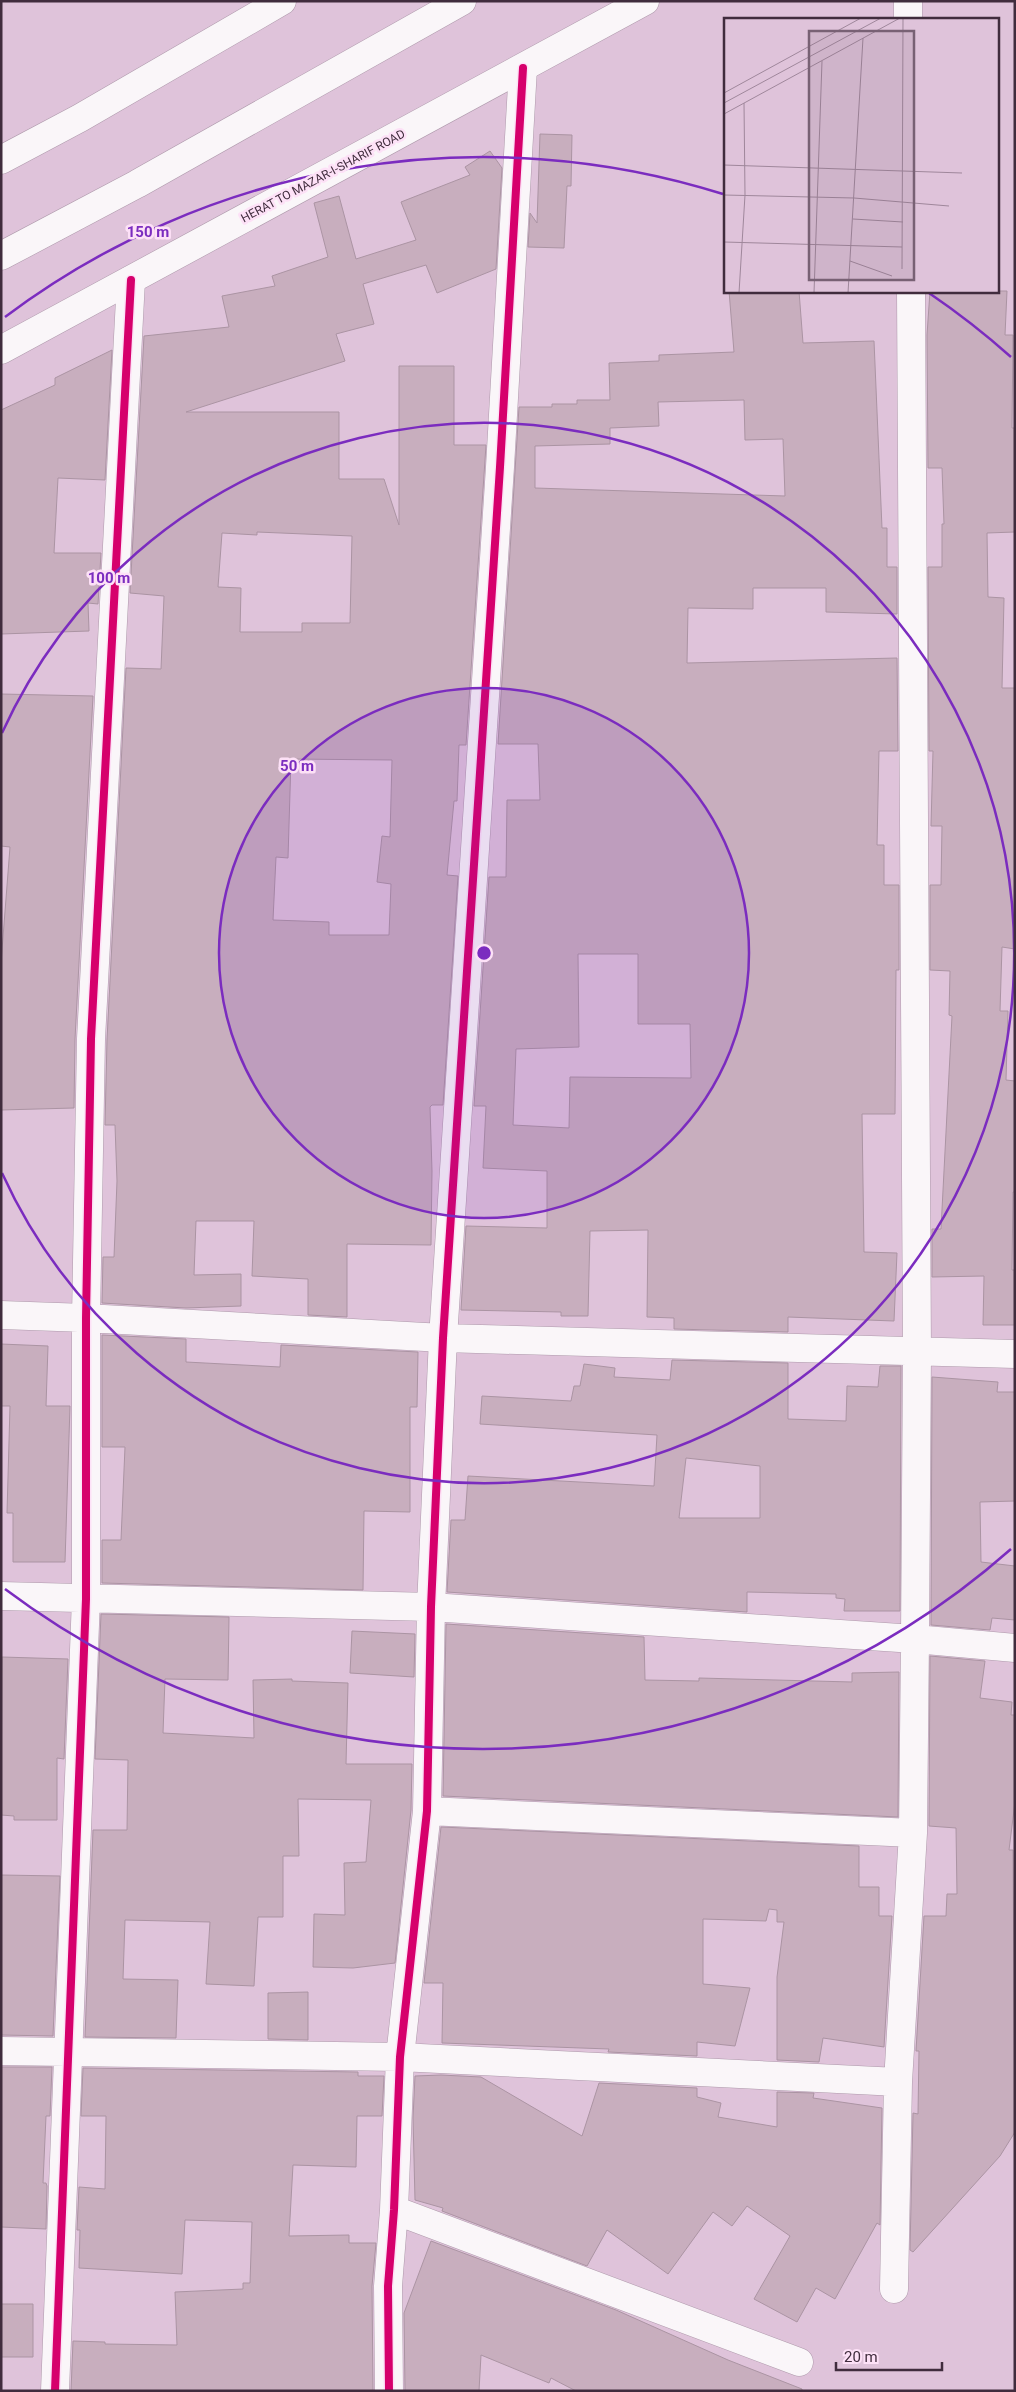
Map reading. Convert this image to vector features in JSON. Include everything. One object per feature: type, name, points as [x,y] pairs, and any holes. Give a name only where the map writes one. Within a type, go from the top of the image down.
[{"type":"main road","points":[[1,160],[80,118],[282,1]]},
{"type":"main road","points":[[1,256],[137,184],[462,1]]},
{"type":"main road","name":"HERAT TO MAZAR-I-SHARIF ROAD","points":[[1,350],[645,1]]},
{"type":"main road","points":[[908,1],[908,18]]},
{"type":"main road","points":[[389,2391],[388,2286],[394,2210],[400,2057],[427,1811],[431,1607],[443,1338],[500,467],[522,68]]},
{"type":"main road","points":[[54,2391],[86,1599],[86,1318],[91,1039],[131,280]]},
{"type":"main road","points":[[894,2289],[898,2082],[913,1833],[915,1639],[917,1352],[911,292]]},
{"type":"main road","points":[[1,1316],[86,1318],[443,1338],[1015,1354]]},
{"type":"main road","points":[[1,1596],[431,1607],[915,1639],[1015,1648]]},
{"type":"main road","points":[[427,1811],[913,1833]]},
{"type":"main road","points":[[1,2051],[400,2057],[898,2082]]},
{"type":"main road","points":[[394,2210],[799,2362]]},
{"type":"building","points":[[540,134],[572,135],[571,186],[567,186],[564,248],[528,247],[530,213],[537,223]]},
{"type":"building","points":[[490,151],[502,168],[496,269],[437,293],[426,265],[363,284],[374,324],[336,334],[345,361],[186,412],[339,412],[339,479],[384,479],[399,525],[399,366],[454,366],[454,445],[486,445],[466,745],[459,745],[457,801],[454,801],[447,875],[458,876],[443,1105],[432,1105],[430,1107],[432,1171],[431,1245],[347,1244],[347,1317],[308,1315],[308,1279],[252,1276],[254,1221],[196,1221],[194,1275],[241,1274],[241,1306],[186,1308],[102,1303],[103,1257],[114,1257],[117,1181],[115,1125],[105,1125],[107,1040],[126,668],[161,669],[164,596],[130,593],[144,336],[229,327],[222,296],[275,286],[272,276],[328,257],[314,203],[339,196],[356,259],[416,240],[401,202],[470,175],[465,167]],"holes":[[[257,532],[352,536],[350,623],[302,623],[302,632],[240,632],[241,588],[218,587],[222,533],[257,535]],[[291,759],[392,760],[390,837],[382,836],[377,882],[391,884],[389,935],[329,935],[329,922],[273,920],[276,857],[288,858]]]},
{"type":"building","points":[[1007,291],[1005,335],[1013,335],[1012,428],[1015,428],[1015,532],[987,533],[988,597],[1004,598],[1002,688],[1015,688],[1015,949],[1002,947],[1000,1011],[1008,1011],[1006,1080],[1015,1081],[1015,1192],[1013,1192],[1012,1270],[1015,1270],[1015,1325],[983,1325],[984,1276],[932,1277],[932,1229],[941,1229],[952,1016],[949,1015],[950,971],[930,970],[930,885],[941,885],[942,826],[931,826],[933,751],[929,751],[928,567],[942,567],[942,524],[944,524],[942,468],[928,468],[927,335],[930,292]]},
{"type":"building","points":[[729,292],[799,292],[803,343],[874,341],[882,528],[887,528],[887,567],[897,567],[897,614],[826,612],[826,588],[753,588],[753,609],[688,608],[687,663],[897,658],[898,751],[879,751],[877,845],[884,845],[884,885],[899,885],[899,970],[896,970],[895,1114],[862,1114],[864,1252],[897,1253],[894,1321],[788,1317],[788,1332],[674,1329],[674,1318],[647,1317],[648,1230],[590,1231],[588,1316],[561,1316],[561,1312],[461,1310],[466,1226],[547,1228],[547,1171],[483,1168],[486,1106],[474,1106],[489,877],[506,877],[507,800],[540,800],[538,744],[498,744],[519,407],[552,407],[552,404],[577,404],[577,400],[610,400],[609,363],[659,361],[659,355],[734,352]],"holes":[[[744,400],[745,440],[783,439],[785,496],[535,488],[535,446],[610,444],[610,428],[659,426],[658,402]],[[578,954],[638,954],[638,1024],[690,1024],[691,1078],[570,1077],[569,1128],[513,1125],[516,1049],[579,1047]]]},
{"type":"building","points":[[112,350],[105,480],[58,478],[54,553],[101,553],[98,604],[88,603],[89,631],[1,634],[1,410],[55,385],[55,378]]},
{"type":"building","points":[[1,694],[93,696],[75,1039],[74,1108],[1,1110],[1,963],[10,847],[1,846]]},
{"type":"building","points":[[102,1335],[186,1339],[186,1362],[280,1367],[281,1345],[418,1352],[417,1407],[410,1407],[410,1512],[364,1511],[363,1590],[102,1583],[102,1540],[121,1540],[125,1447],[102,1447]]},
{"type":"building","points":[[1,1344],[48,1346],[46,1406],[70,1406],[65,1562],[13,1562],[13,1513],[7,1513],[10,1406],[1,1406]]},
{"type":"building","points":[[672,1360],[788,1363],[788,1419],[846,1421],[847,1386],[878,1387],[880,1366],[901,1366],[900,1611],[844,1611],[845,1599],[836,1598],[836,1594],[747,1592],[747,1612],[447,1592],[451,1520],[465,1520],[468,1476],[654,1486],[657,1435],[480,1424],[482,1396],[571,1401],[574,1386],[580,1386],[584,1364],[615,1368],[614,1377],[670,1380]],"holes":[[[686,1458],[760,1466],[760,1518],[679,1518]]]},
{"type":"building","points":[[932,1377],[998,1382],[997,1392],[1015,1392],[1015,1501],[980,1502],[981,1562],[1015,1566],[1015,1620],[992,1618],[990,1630],[931,1625]]},
{"type":"building","points":[[101,1614],[229,1617],[228,1680],[165,1679],[163,1733],[254,1738],[253,1680],[292,1679],[292,1681],[348,1683],[346,1764],[412,1764],[411,1810],[395,1963],[353,1968],[313,1967],[314,1914],[345,1915],[344,1863],[366,1862],[371,1800],[298,1799],[299,1856],[283,1856],[283,1917],[258,1917],[254,1986],[206,1984],[210,1922],[125,1920],[123,1979],[178,1980],[176,2038],[85,2037],[93,1830],[127,1830],[128,1760],[95,1759]]},
{"type":"building","points":[[446,1624],[644,1637],[645,1680],[699,1681],[699,1678],[852,1682],[852,1673],[899,1672],[898,1817],[443,1796]]},
{"type":"building","points":[[352,1631],[415,1634],[414,1677],[350,1673]]},
{"type":"building","points":[[930,1656],[985,1661],[980,1698],[1012,1702],[1011,1715],[1015,1715],[1015,1802],[1009,1850],[1013,1850],[1015,2132],[1000,2156],[913,2252],[910,2250],[913,2113],[918,2114],[919,2051],[916,2051],[924,1916],[946,1916],[947,1894],[957,1894],[956,1828],[929,1826]]},
{"type":"building","points":[[2,1657],[68,1659],[64,1759],[57,1758],[57,1820],[14,1820],[14,1816],[1,1815]]},
{"type":"building","points":[[441,1827],[859,1846],[859,1887],[879,1887],[879,1916],[892,1916],[884,2047],[823,2038],[819,2062],[777,2060],[777,1977],[784,1922],[777,1922],[777,1910],[769,1909],[766,1921],[703,1919],[703,1984],[750,1988],[735,2046],[697,2042],[697,2056],[608,2052],[609,2049],[442,2043],[443,1983],[424,1983]]},
{"type":"building","points":[[1,1875],[60,1876],[53,2036],[1,2035]]},
{"type":"building","points":[[308,1992],[308,2040],[268,2039],[268,1993]]},
{"type":"building","points":[[1,2067],[52,2067],[50,2116],[46,2116],[43,2183],[46,2183],[47,2186],[46,2229],[1,2227]]},
{"type":"building","points":[[83,2068],[358,2072],[358,2076],[384,2076],[382,2116],[357,2116],[356,2167],[293,2165],[289,2236],[349,2235],[349,2243],[376,2243],[372,2286],[373,2391],[71,2391],[73,2341],[105,2342],[105,2344],[177,2345],[175,2292],[243,2289],[243,2283],[250,2283],[252,2222],[185,2220],[182,2274],[79,2268],[80,2230],[77,2230],[79,2187],[105,2189],[106,2116],[81,2116]]},
{"type":"building","points":[[415,2076],[481,2077],[582,2136],[599,2083],[697,2088],[697,2097],[721,2103],[718,2117],[777,2127],[777,2092],[814,2093],[813,2098],[882,2108],[880,2225],[877,2223],[835,2299],[816,2288],[797,2322],[754,2299],[790,2236],[747,2206],[732,2226],[713,2212],[668,2274],[607,2230],[587,2266],[442,2211],[443,2208],[415,2200],[413,2118]]},
{"type":"building","points":[[431,2241],[616,2310],[728,2360],[802,2389],[802,2391],[576,2391],[551,2378],[549,2383],[481,2355],[479,2391],[405,2391],[404,2313]]},
{"type":"building","points":[[1,2304],[33,2304],[33,2357],[1,2357]]},
{"type":"cycle path","points":[[389,2391],[388,2286],[394,2210],[400,2057],[427,1811],[431,1607],[443,1338],[500,467],[523,68]]},
{"type":"cycle path","points":[[55,2391],[86,1599],[86,1318],[91,1039],[131,280]]}]
